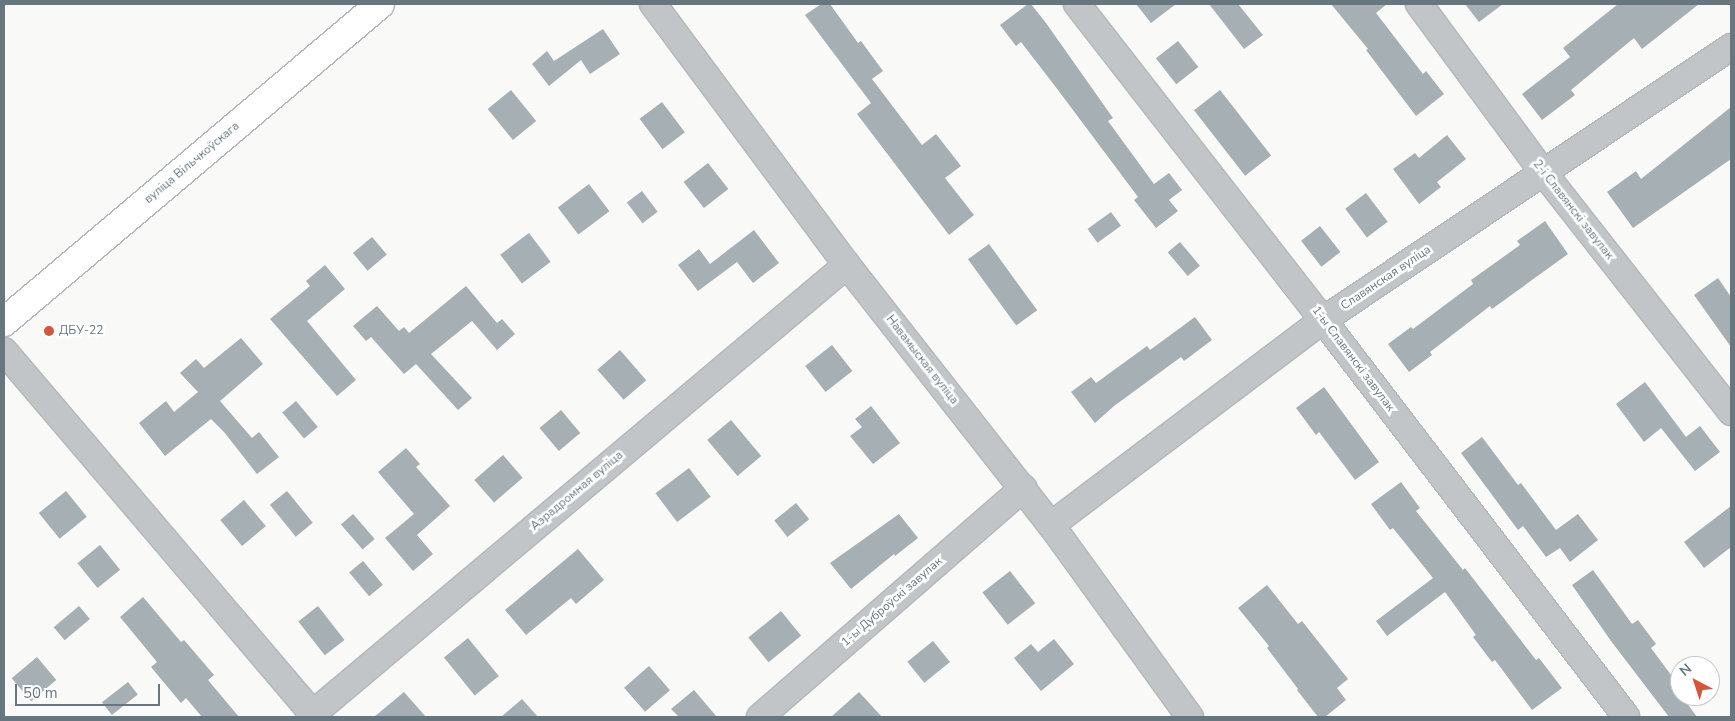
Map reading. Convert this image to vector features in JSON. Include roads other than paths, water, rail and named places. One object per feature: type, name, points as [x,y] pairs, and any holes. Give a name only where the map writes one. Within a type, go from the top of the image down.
[{"type":"main road","name":"вуліца Вільчкоўскага","points":[[4,322],[380,4]]},
{"type":"street","name":"Навамыская вуліца","points":[[653,4],[847,265],[1051,525],[1190,717]]},
{"type":"street","name":"1-ы Славянскі завулак","points":[[1077,4],[1323,320],[1626,717]]},
{"type":"street","name":"2-і Славянскі завулак","points":[[1419,4],[1543,172],[1731,412]]},
{"type":"street","name":"Славянская вуліца","points":[[1051,525],[1323,320],[1731,47]]},
{"type":"street","name":"Аэрадромная вуліца","points":[[313,716],[847,265]]},
{"type":"street","points":[[4,351],[313,716]]},
{"type":"street","name":"1-ы Дуброўскі завулак","points":[[760,717],[1023,488]]},
{"type":"place","name":"ДБУ-22","points":[[49,331]]}]
